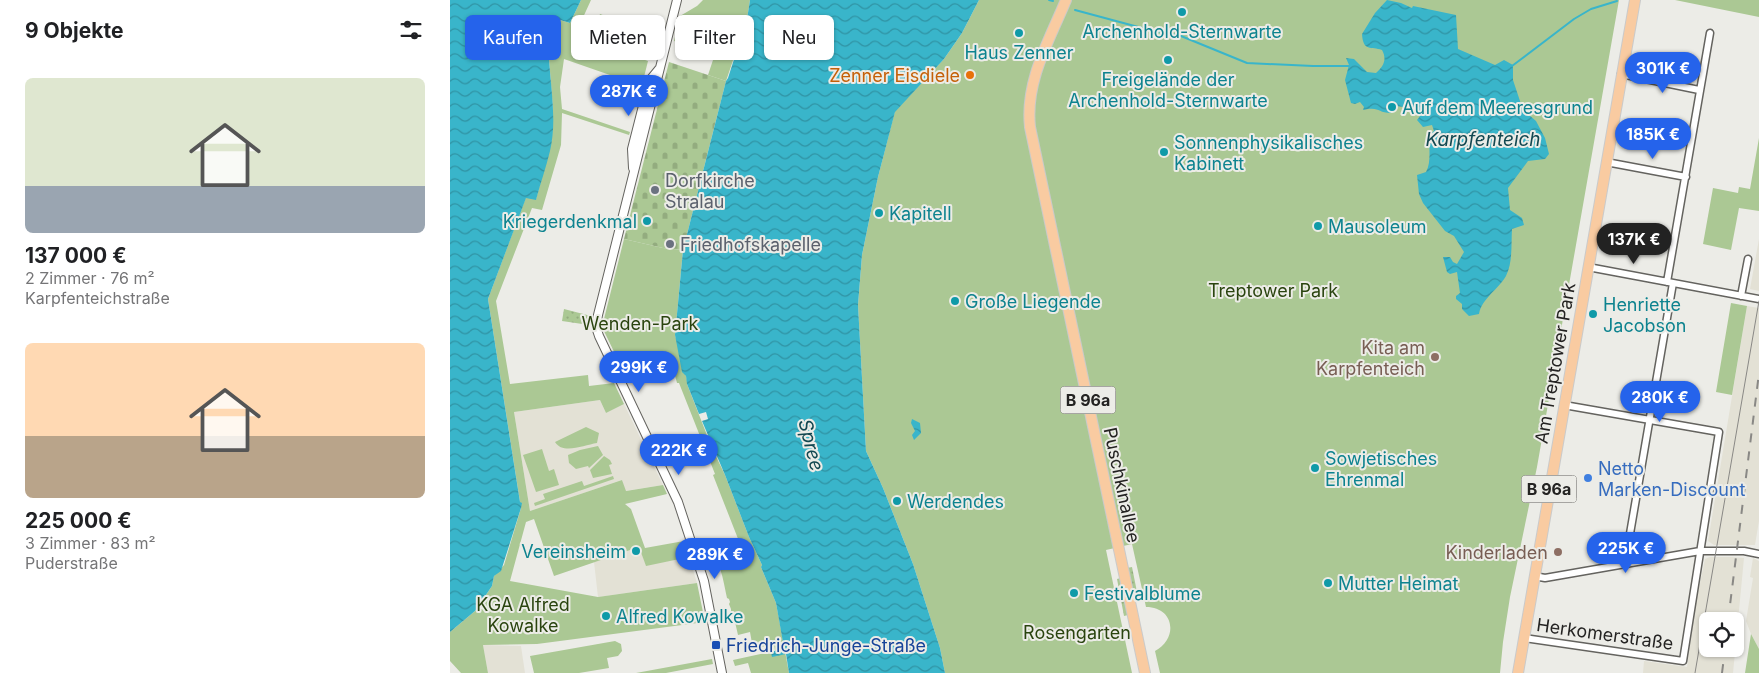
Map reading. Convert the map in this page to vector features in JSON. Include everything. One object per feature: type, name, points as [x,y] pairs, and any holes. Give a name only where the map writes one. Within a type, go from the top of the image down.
[{"type":"main road","name":"Puschkinallee","points":[[1066,0],[1033,81],[1029,105],[1030,127],[1145,673]]},
{"type":"main road","name":"Am Treptower Park","points":[[1518,673],[1634,0]]},
{"type":"street","points":[[677,0],[659,70],[649,84],[632,149],[633,175],[596,327],[678,502],[704,581],[722,673]]},
{"type":"street","points":[[1627,563],[1626,557],[1650,420],[1687,162],[1710,33]]},
{"type":"street","points":[[1621,74],[1699,90]]},
{"type":"street","points":[[1606,162],[1686,177]]},
{"type":"street","points":[[1741,296],[1748,259]]},
{"type":"street","points":[[1588,267],[1759,299]]},
{"type":"street","points":[[1564,405],[1719,432],[1700,551]]},
{"type":"street","points":[[1534,576],[1545,578],[1700,551],[1734,551],[1759,554]]},
{"type":"street","name":"Herkomerstraße","points":[[1524,638],[1683,661],[1700,551]]},
{"type":"shaded area","points":[[1759,239],[1759,291],[1750,289]]},
{"type":"shaded area","points":[[1747,306],[1759,308],[1759,521],[1755,545],[1714,545],[1708,541]]},
{"type":"shaded area","points":[[600,400],[606,413],[624,404],[663,485],[625,491],[622,480],[530,511],[514,412]]},
{"type":"shaded area","points":[[639,547],[646,565],[689,557],[697,583],[598,597],[594,562]]},
{"type":"shaded area","points":[[1710,557],[1744,558],[1739,612],[1699,612],[1699,657],[1735,657],[1733,673],[1643,673],[1644,661],[1687,667],[1694,612],[1705,559]]},
{"type":"shaded area","points":[[1753,558],[1759,561],[1759,649],[1746,621],[1753,578],[1750,577]]},
{"type":"shaded area","points":[[483,645],[521,646],[525,673],[488,673]]},
{"type":"green space","points":[[581,0],[591,0],[584,15],[574,15]]},
{"type":"green space","points":[[703,0],[750,0],[748,15],[682,15]]},
{"type":"green space","name":"Treptower Park","points":[[979,0],[1619,0],[1537,467],[1510,597],[1500,673],[1160,673],[1155,651],[1168,639],[1170,624],[1163,612],[1155,608],[1146,607],[1132,544],[1106,550],[1132,673],[945,673],[940,648],[913,564],[866,451],[858,305],[862,255],[878,177],[895,111],[944,59],[962,33]]},
{"type":"green space","points":[[1675,0],[1759,0],[1759,17]]},
{"type":"green space","name":"KGA Alfred Kowalke","points":[[561,20],[570,23],[571,21],[571,60],[648,61],[643,81],[632,78],[630,82],[564,59],[560,87],[562,109],[630,132],[629,135],[562,113],[561,145],[542,210],[532,208],[496,301],[510,384],[588,375],[589,386],[614,383],[624,404],[606,413],[600,400],[514,412],[530,511],[622,480],[626,491],[663,485],[667,494],[625,504],[631,509],[645,548],[684,541],[689,557],[646,566],[639,547],[554,576],[534,519],[526,522],[510,581],[598,597],[697,583],[705,622],[537,644],[483,645],[488,673],[461,673],[450,661],[450,632],[475,611],[492,586],[494,576],[504,565],[521,508],[488,299],[526,197],[536,199],[552,138],[553,109],[549,60],[561,60]]},
{"type":"green space","points":[[713,60],[733,60],[726,81],[708,75]]},
{"type":"green space","points":[[669,62],[726,81],[683,250],[663,248],[624,239]]},
{"type":"green space","points":[[1759,138],[1759,211],[1739,208],[1731,250],[1703,244],[1713,188],[1738,193],[1739,187],[1750,189]]},
{"type":"green space","name":"Wenden-Park","points":[[624,239],[663,248],[683,250],[675,335],[687,384],[776,603],[789,673],[751,673],[748,663],[735,666],[733,660],[775,651],[774,644],[753,649],[750,632],[738,635],[735,622],[733,622],[730,602],[727,598],[718,563],[744,554],[713,475],[715,474],[679,383],[677,383],[670,357],[620,364],[602,327]]},
{"type":"green space","points":[[1731,303],[1747,306],[1732,395],[1716,392]]},
{"type":"green space","points":[[564,309],[591,316],[589,325],[562,321]]},
{"type":"green space","points":[[586,427],[599,433],[597,443],[568,449],[559,446],[555,442]]},
{"type":"green space","points":[[598,446],[603,455],[589,468],[588,466],[576,469],[569,463],[568,455]]},
{"type":"green space","points":[[542,449],[549,471],[554,469],[559,485],[536,492],[523,455]]},
{"type":"green space","points":[[604,456],[612,464],[609,465],[612,474],[593,478],[590,470]]},
{"type":"green space","points":[[613,476],[614,479],[535,506],[534,503],[545,499],[543,494],[582,481],[584,486]]},
{"type":"green space","points":[[1132,567],[1138,597],[1138,601],[1134,602],[1127,568]]},
{"type":"green space","points":[[1121,578],[1128,615],[1124,616],[1117,579]]},
{"type":"green space","points":[[1751,634],[1759,649],[1759,673],[1745,673]]},
{"type":"green space","points":[[615,641],[621,644],[622,651],[618,656],[607,658],[609,668],[579,673],[534,673],[530,656]]},
{"type":"green space","points":[[712,659],[713,664],[666,673],[636,673]]},
{"type":"water","points":[[450,0],[581,0],[574,15],[571,15],[570,23],[561,20],[561,15],[465,15],[465,60],[549,60],[553,129],[550,151],[536,200],[526,198],[488,299],[520,502],[522,503],[521,508],[501,571],[494,576],[492,586],[475,611],[450,632]]},
{"type":"water","name":"Spree","points":[[750,0],[979,0],[962,33],[944,59],[895,112],[878,177],[862,255],[858,305],[866,451],[913,564],[940,648],[945,673],[789,673],[786,654],[772,657],[771,652],[784,648],[776,603],[702,421],[708,419],[706,412],[699,414],[687,384],[686,376],[682,372],[675,335],[683,250],[726,81],[734,60],[754,60],[754,15],[748,15]]},
{"type":"water","name":"Karpfenteich","points":[[1387,0],[1412,8],[1413,6],[1456,15],[1458,49],[1495,65],[1504,60],[1513,65],[1513,80],[1523,110],[1536,121],[1545,138],[1549,154],[1545,159],[1528,161],[1508,188],[1510,210],[1522,218],[1524,225],[1512,229],[1511,259],[1508,271],[1503,281],[1483,303],[1479,314],[1469,316],[1462,309],[1462,304],[1456,299],[1456,296],[1460,293],[1457,272],[1450,274],[1447,272],[1443,257],[1450,257],[1457,264],[1464,252],[1454,236],[1445,231],[1423,203],[1419,194],[1417,175],[1426,172],[1428,168],[1430,134],[1434,131],[1432,125],[1423,127],[1417,120],[1420,116],[1417,109],[1396,106],[1391,113],[1386,113],[1376,109],[1363,110],[1364,107],[1360,102],[1351,103],[1345,80],[1349,65],[1346,58],[1354,59],[1367,72],[1376,73],[1381,68],[1384,62],[1384,53],[1382,50],[1366,46],[1362,34],[1375,13]]},
{"type":"water","points":[[912,419],[920,423],[921,433],[914,440],[912,435],[915,431],[911,423]]},
{"type":"waterway","points":[[1049,0],[1053,1]]},
{"type":"waterway","points":[[1512,66],[1574,19],[1591,9],[1617,1]]},
{"type":"waterway","points":[[1075,10],[1142,28],[1181,36],[1247,63],[1349,66]]},
{"type":"tram line","points":[[1695,673],[1759,301]]},
{"type":"railway","points":[[1729,612],[1759,373]]},
{"type":"railway","points":[[1722,673],[1724,657]]},
{"type":"place","name":"Archenhold-Sternwarte","points":[[1182,12]]},
{"type":"place","name":"Haus Zenner","points":[[1019,33]]},
{"type":"place","name":"Freigelände der Archenhold-Sternwarte","points":[[1168,60]]},
{"type":"place","name":"Zenner Eisdiele","points":[[970,75]]},
{"type":"place","name":"Auf dem Meeresgrund","points":[[1392,107]]},
{"type":"place","name":"Sonnenphysikalisches Kabinett","points":[[1164,152]]},
{"type":"place","name":"Dorfkirche Stralau","points":[[655,190]]},
{"type":"place","name":"Kapitell","points":[[879,213]]},
{"type":"place","name":"Kriegerdenkmal","points":[[647,221]]},
{"type":"place","name":"Mausoleum","points":[[1318,226]]},
{"type":"place","name":"Friedhofskapelle","points":[[670,244]]},
{"type":"place","name":"Große Liegende","points":[[955,301]]},
{"type":"place","name":"Henriette Jacobson","points":[[1593,314]]},
{"type":"place","name":"Kita am Karpfenteich","points":[[1435,357]]},
{"type":"place","name":"Sowjetisches Ehrenmal","points":[[1315,468]]},
{"type":"place","name":"Netto Marken-Discount","points":[[1588,478]]},
{"type":"place","name":"Werdendes","points":[[897,501]]},
{"type":"place","name":"Vereinsheim","points":[[636,551]]},
{"type":"place","name":"Kinderladen","points":[[1558,552]]},
{"type":"place","name":"Mutter Heimat","points":[[1328,583]]},
{"type":"place","name":"Festivalblume","points":[[1074,593]]},
{"type":"place","name":"Alfred Kowalke","points":[[606,616]]},
{"type":"place","name":"Friedrich-Junge-Straße","points":[[716,645]]},
{"type":"park label","name":"Rosengarten","points":[[1077,632]]}]
